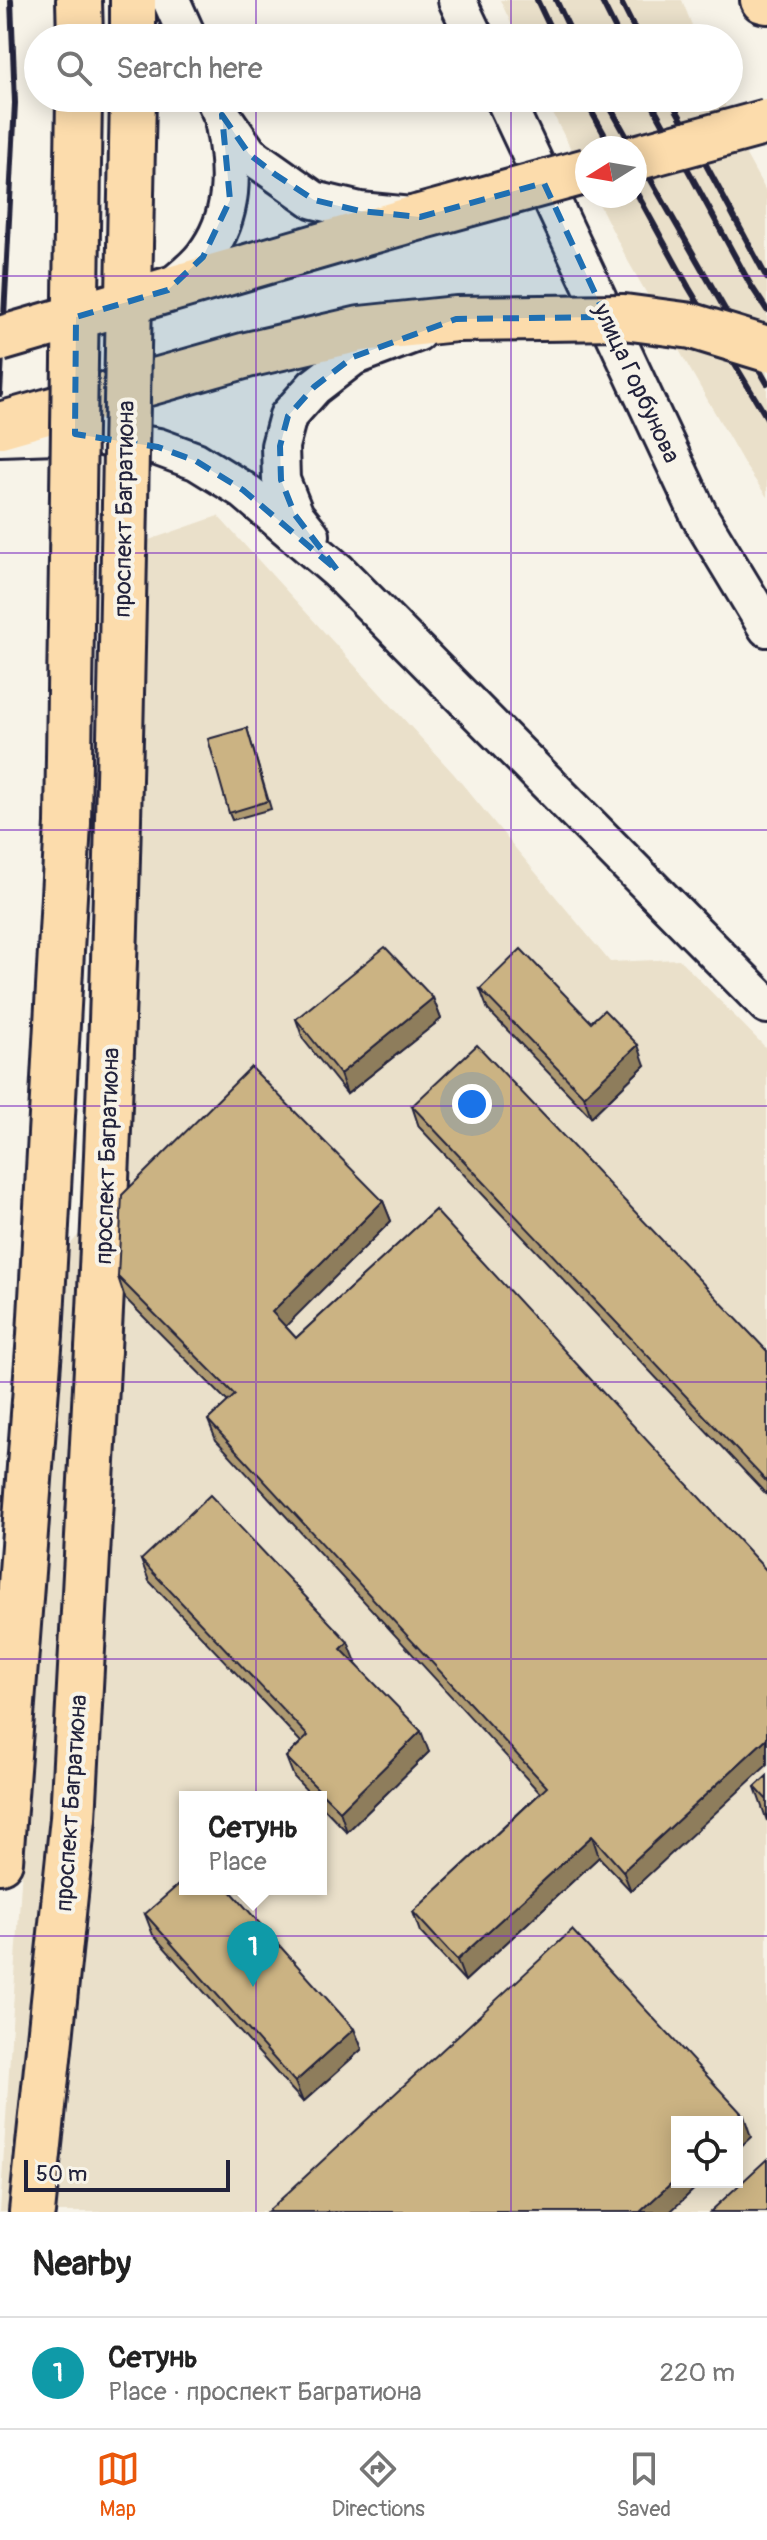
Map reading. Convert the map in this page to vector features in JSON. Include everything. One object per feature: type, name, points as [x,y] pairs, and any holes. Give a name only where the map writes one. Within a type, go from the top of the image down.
[{"type":"main road","points":[[79,0],[80,24]]},
{"type":"main road","points":[[133,0],[133,24]]},
{"type":"main road","points":[[0,1861],[38,1366],[68,823],[79,112]]},
{"type":"main road","name":"проспект Багратиона","points":[[32,2212],[73,1818],[108,1163],[133,112]]},
{"type":"main road","points":[[647,155],[767,122]]},
{"type":"main road","points":[[0,339],[575,174]]},
{"type":"main road","points":[[0,425],[275,349],[360,329],[456,319],[624,317],[692,326],[767,349]]},
{"type":"street","points":[[171,0],[182,24]]},
{"type":"street","points":[[457,0],[468,24]]},
{"type":"street","points":[[168,290],[203,257],[220,230],[228,205],[231,161],[219,112]]},
{"type":"street","points":[[221,112],[249,154],[314,200],[360,211],[420,217]]},
{"type":"street","name":"улица Горбунова","points":[[510,112],[700,517],[767,628]]},
{"type":"street","points":[[338,571],[295,515],[281,480],[280,446],[288,416],[314,387],[353,357],[456,319]]},
{"type":"street","points":[[0,437],[84,434],[158,447],[196,461],[243,490],[338,571],[767,1005]]},
{"type":"highlighted area","points":[[222,115],[249,154],[276,175],[314,200],[360,211],[420,217],[544,183],[606,317],[456,319],[353,357],[314,387],[288,416],[280,446],[281,480],[295,515],[338,571],[243,490],[196,461],[158,447],[75,434],[76,317],[168,290],[203,257],[230,200]]},
{"type":"shaded area","points":[[500,0],[682,0],[691,24],[511,24]]},
{"type":"shaded area","points":[[552,112],[728,112],[745,153],[767,193],[767,497],[746,467],[601,208],[647,208],[647,136],[575,136],[575,157]]},
{"type":"shaded area","points":[[218,516],[453,773],[610,962],[679,959],[767,1049],[767,2212],[0,2212],[61,1255],[128,1178],[149,540]]},
{"type":"building","points":[[247,728],[268,801],[229,813],[208,739]]},
{"type":"building","points":[[385,947],[433,998],[340,1074],[296,1019]]},
{"type":"building","points":[[521,949],[591,1022],[604,1010],[638,1045],[584,1096],[480,989]]},
{"type":"building","points":[[477,1045],[767,1351],[767,1482],[412,1106]]},
{"type":"building","points":[[251,1067],[383,1201],[272,1312],[296,1338],[435,1210],[767,1571],[767,1738],[623,1871],[592,1836],[457,1960],[413,1912],[547,1787],[208,1420],[235,1395],[118,1277],[122,1195]]},
{"type":"building","points":[[210,1495],[348,1642],[341,1649],[421,1731],[340,1811],[327,1798],[327,1791],[320,1791],[286,1757],[308,1736],[141,1560]]},
{"type":"building","points":[[767,1776],[767,1800],[755,1787]]},
{"type":"building","points":[[179,1884],[179,1895],[234,1895],[354,2029],[295,2082],[145,1914]]},
{"type":"building","points":[[572,1930],[744,2116],[671,2116],[671,2184],[640,2212],[267,2212]]},
{"type":"building","points":[[767,2159],[767,2212],[710,2212],[736,2188],[743,2188],[743,2181]]},
{"type":"railway","points":[[0,394],[15,103],[11,0]]},
{"type":"railway","points":[[537,0],[548,24]]},
{"type":"railway","points":[[556,0],[567,24]]},
{"type":"railway","points":[[601,0],[613,24]]},
{"type":"railway","points":[[620,0],[632,24]]},
{"type":"railway","points":[[592,112],[605,136]]},
{"type":"railway","points":[[613,112],[626,136]]},
{"type":"railway","points":[[657,112],[767,310]]},
{"type":"railway","points":[[678,112],[767,278]]},
{"type":"railway","points":[[647,173],[767,383]]},
{"type":"railway","points":[[645,208],[767,418]]},
{"type":"place","name":"Сетунь","points":[[253,1987]]}]
